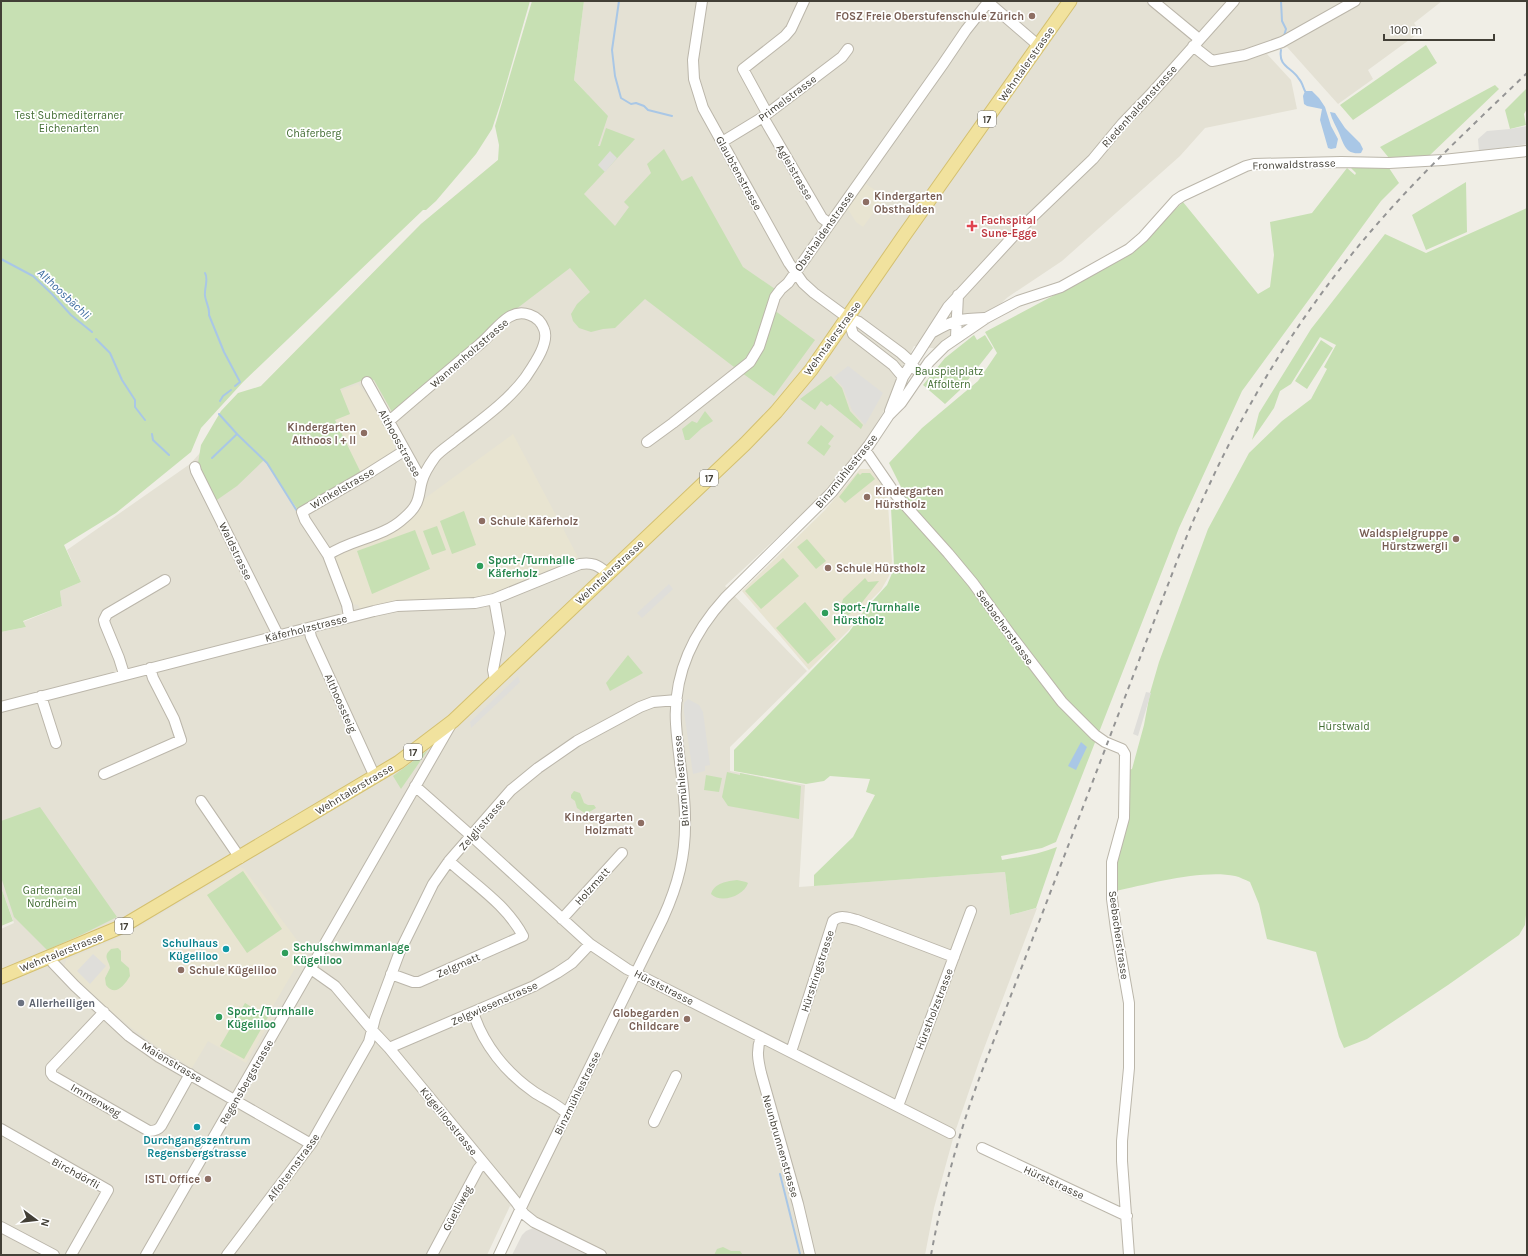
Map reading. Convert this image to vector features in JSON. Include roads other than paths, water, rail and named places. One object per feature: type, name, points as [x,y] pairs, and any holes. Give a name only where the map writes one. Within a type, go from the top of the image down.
[{"type":"main road","name":"Wehntalerstrasse","points":[[1,977],[124,926],[375,777],[399,762],[453,721],[745,444],[776,412],[811,370],[1070,1]]},
{"type":"street","name":"Glaubtenstrasse","points":[[702,1],[693,60],[694,78],[703,108],[795,272],[803,283],[814,293],[848,318]]},
{"type":"street","name":"Agleistrasse","points":[[804,1],[791,29],[785,36],[743,69],[765,115],[822,218],[830,224]]},
{"type":"street","points":[[1153,1],[1196,43],[1212,61],[1245,55],[1282,42],[1355,1]]},
{"type":"street","name":"Riedenhaldenstrasse","points":[[912,362],[942,314],[958,295],[1020,229],[1093,159],[1117,130],[1234,1]]},
{"type":"street","points":[[989,2],[1039,46]]},
{"type":"street","name":"Obsthaldenstrasse","points":[[647,442],[750,362],[759,347],[775,297],[788,283],[971,24],[989,2]]},
{"type":"street","name":"Primelstrasse","points":[[722,142],[765,115],[842,58],[848,48]]},
{"type":"street","name":"Fronwaldstrasse","points":[[919,376],[929,362],[956,337],[973,328],[986,318],[1018,301],[1061,287],[1129,249],[1143,237],[1176,200],[1246,166],[1267,163],[1416,162],[1527,151]]},
{"type":"street","points":[[956,337],[958,295]]},
{"type":"street","name":"Wannenholzstrasse","points":[[388,422],[509,317],[517,314],[530,315],[542,324],[546,337],[544,346],[526,376],[495,409],[435,457],[422,481]]},
{"type":"street","points":[[848,318],[859,322],[901,353],[912,362],[919,376],[903,377],[893,365],[853,334],[848,318]]},
{"type":"street","name":"Fronwaldstrasse","points":[[932,332],[958,319],[986,318]]},
{"type":"street","points":[[932,332],[934,340],[938,344],[945,346]]},
{"type":"street","name":"Binzmühlestrasse","points":[[889,415],[903,377],[912,362]]},
{"type":"street","name":"Binzmühlestrasse","points":[[499,1255],[675,891],[682,862],[686,818],[682,766],[676,723],[677,700],[683,669],[699,631],[711,613],[725,598],[832,492],[919,376]]},
{"type":"street","name":"Althoosstrasse","points":[[328,555],[339,547],[380,532],[403,520],[413,509],[418,500],[422,481],[388,422],[368,382]]},
{"type":"street","name":"Seebacherstrasse","points":[[865,450],[896,495],[973,583],[1062,702],[1095,735],[1105,742],[1122,749],[1125,754],[1124,818],[1112,862],[1112,899],[1129,1003],[1129,1068],[1122,1141],[1122,1161],[1129,1255]]},
{"type":"street","name":"Winkelstrasse","points":[[328,555],[305,520],[302,512],[404,451]]},
{"type":"street","name":"Waldstrasse","points":[[196,467],[196,471],[278,635]]},
{"type":"street","points":[[328,555],[347,605],[349,617]]},
{"type":"street","name":"Käferholzstrasse","points":[[1,707],[124,674],[397,606],[457,605],[494,599],[580,564],[593,564],[608,573]]},
{"type":"street","points":[[124,674],[104,620],[107,614],[165,580]]},
{"type":"street","points":[[494,599],[500,633],[493,670],[495,680]]},
{"type":"street","name":"Althoossteig","points":[[309,628],[375,777]]},
{"type":"street","points":[[104,774],[181,740],[174,719],[153,678],[150,668]]},
{"type":"street","points":[[41,696],[56,743]]},
{"type":"street","name":"Zelglistrasse","points":[[372,1030],[391,974],[410,929],[433,884],[449,861],[511,790],[557,753],[640,706],[653,702],[677,700]]},
{"type":"street","name":"Regensbergstrasse","points":[[146,1255],[311,969],[414,786],[453,721]]},
{"type":"street","name":"Hürststrasse","points":[[414,786],[471,835],[590,944],[620,965],[950,1133]]},
{"type":"street","points":[[201,801],[240,858]]},
{"type":"street","name":"Holzmatt","points":[[562,919],[622,853]]},
{"type":"street","name":"Zelgmatt","points":[[391,974],[413,982],[419,982],[523,936],[516,923],[507,912],[449,861]]},
{"type":"street","name":"Hürstholzstrasse","points":[[898,1106],[971,911]]},
{"type":"street","name":"Hürstringstrasse","points":[[791,1052],[833,921],[837,917],[842,916],[857,920],[954,957]]},
{"type":"street","name":"Zelgwiesenstrasse","points":[[389,1048],[528,989],[572,963],[590,944]]},
{"type":"street","name":"Maienstrasse","points":[[50,957],[53,963],[75,986],[129,1036],[159,1057],[235,1099],[311,1144]]},
{"type":"street","name":"Kügeliloostrasse","points":[[311,969],[335,986],[389,1048],[516,1202],[524,1214],[534,1222],[601,1255]]},
{"type":"street","name":"Immenweg","points":[[104,1012],[51,1068],[51,1073],[53,1076],[150,1131],[154,1131],[158,1130],[161,1126],[190,1074]]},
{"type":"street","points":[[473,1012],[483,1036],[495,1055],[509,1071],[530,1089],[562,1109],[567,1114]]},
{"type":"street","name":"Affolternstrasse","points":[[227,1255],[311,1144],[369,1042],[372,1030]]},
{"type":"street","name":"Neunbrunnenstrasse","points":[[761,1037],[758,1045],[757,1056],[798,1204],[810,1255]]},
{"type":"street","points":[[654,1122],[676,1076]]},
{"type":"street","name":"Birchdörfli","points":[[1,1129],[108,1190],[71,1255]]},
{"type":"street","name":"Hürststrasse","points":[[982,1148],[1127,1216]]},
{"type":"street","name":"Güetliweg","points":[[432,1255],[478,1169],[483,1163]]},
{"type":"street","points":[[1,1226],[54,1255]]},
{"type":"water","points":[[1305,91],[1312,91],[1325,107],[1331,126],[1338,139],[1336,148],[1328,148],[1320,120],[1322,109],[1304,104],[1303,96]]},
{"type":"water","points":[[1330,112],[1335,113],[1345,128],[1360,143],[1363,149],[1361,153],[1349,151],[1346,148]]},
{"type":"water","points":[[1081,742],[1087,747],[1076,770],[1068,766]]},
{"type":"waterway","points":[[619,1],[612,50],[615,76],[621,98],[631,104],[636,103],[644,106],[648,110],[672,116]]},
{"type":"waterway","points":[[1281,1],[1282,21],[1286,29],[1284,36]]},
{"type":"waterway","points":[[1281,50],[1282,60],[1296,75],[1305,91]]},
{"type":"waterway","name":"Althoosbächli","points":[[1,259],[33,276],[71,315],[92,332]]},
{"type":"waterway","points":[[205,273],[207,278],[205,296],[209,315],[224,352],[240,382],[235,386]]},
{"type":"waterway","name":"Althoosbächli","points":[[96,339],[110,353],[122,380],[135,400],[135,407],[145,420]]},
{"type":"waterway","points":[[220,401],[223,396],[231,390]]},
{"type":"waterway","points":[[219,414],[237,434]]},
{"type":"waterway","name":"Althoosbächli","points":[[152,434],[153,440],[169,455]]},
{"type":"waterway","name":"Althoosbächli","points":[[212,458],[237,434],[267,463],[297,511]]},
{"type":"waterway","points":[[780,1174],[800,1254]]},
{"type":"railway","points":[[931,1255],[951,1166],[979,1079],[1182,548],[1220,463],[1241,422],[1288,342],[1342,266],[1390,209],[1409,189],[1527,73]]},
{"type":"place","name":"FOSZ Freie Oberstufenschule Zürich","points":[[1032,16]]},
{"type":"place","name":"Kindergarten Obsthalden","points":[[866,202]]},
{"type":"place","name":"Fachspital Sune-Egge","points":[[972,226]]},
{"type":"place","name":"Kindergarten Althoos I + II","points":[[364,433]]},
{"type":"place","name":"Kindergarten Hürstholz","points":[[867,497]]},
{"type":"place","name":"Schule Käferholz","points":[[482,521]]},
{"type":"place","name":"Waldspielgruppe Hürstzwergli","points":[[1456,539]]},
{"type":"place","name":"Sport-/Turnhalle Käferholz","points":[[480,566]]},
{"type":"place","name":"Schule Hürstholz","points":[[828,568]]},
{"type":"place","name":"Sport-/Turnhalle Hürstholz","points":[[825,613]]},
{"type":"place","name":"Kindergarten Holzmatt","points":[[641,823]]},
{"type":"place","name":"Schulhaus Kügeliloo","points":[[226,949]]},
{"type":"place","name":"Schulschwimmanlage Kügeliloo","points":[[285,953]]},
{"type":"place","name":"Schule Kügeliloo","points":[[181,970]]},
{"type":"place","name":"Allerheiligen","points":[[21,1003]]},
{"type":"place","name":"Sport-/Turnhalle Kügeliloo","points":[[219,1017]]},
{"type":"place","name":"Globegarden Childcare","points":[[687,1019]]},
{"type":"place","name":"Durchgangszentrum Regensbergstrasse","points":[[197,1127]]},
{"type":"place","name":"ISTL Office","points":[[208,1179]]},
{"type":"park label","name":"Test Submediterraner Eichenarten","points":[[69,121]]},
{"type":"park label","name":"Chäferberg","points":[[314,133]]},
{"type":"park label","name":"Bauspielplatz Affoltern","points":[[949,377]]},
{"type":"park label","name":"Hürstwald","points":[[1344,726]]},
{"type":"park label","name":"Gartenareal Nordheim","points":[[52,896]]}]
